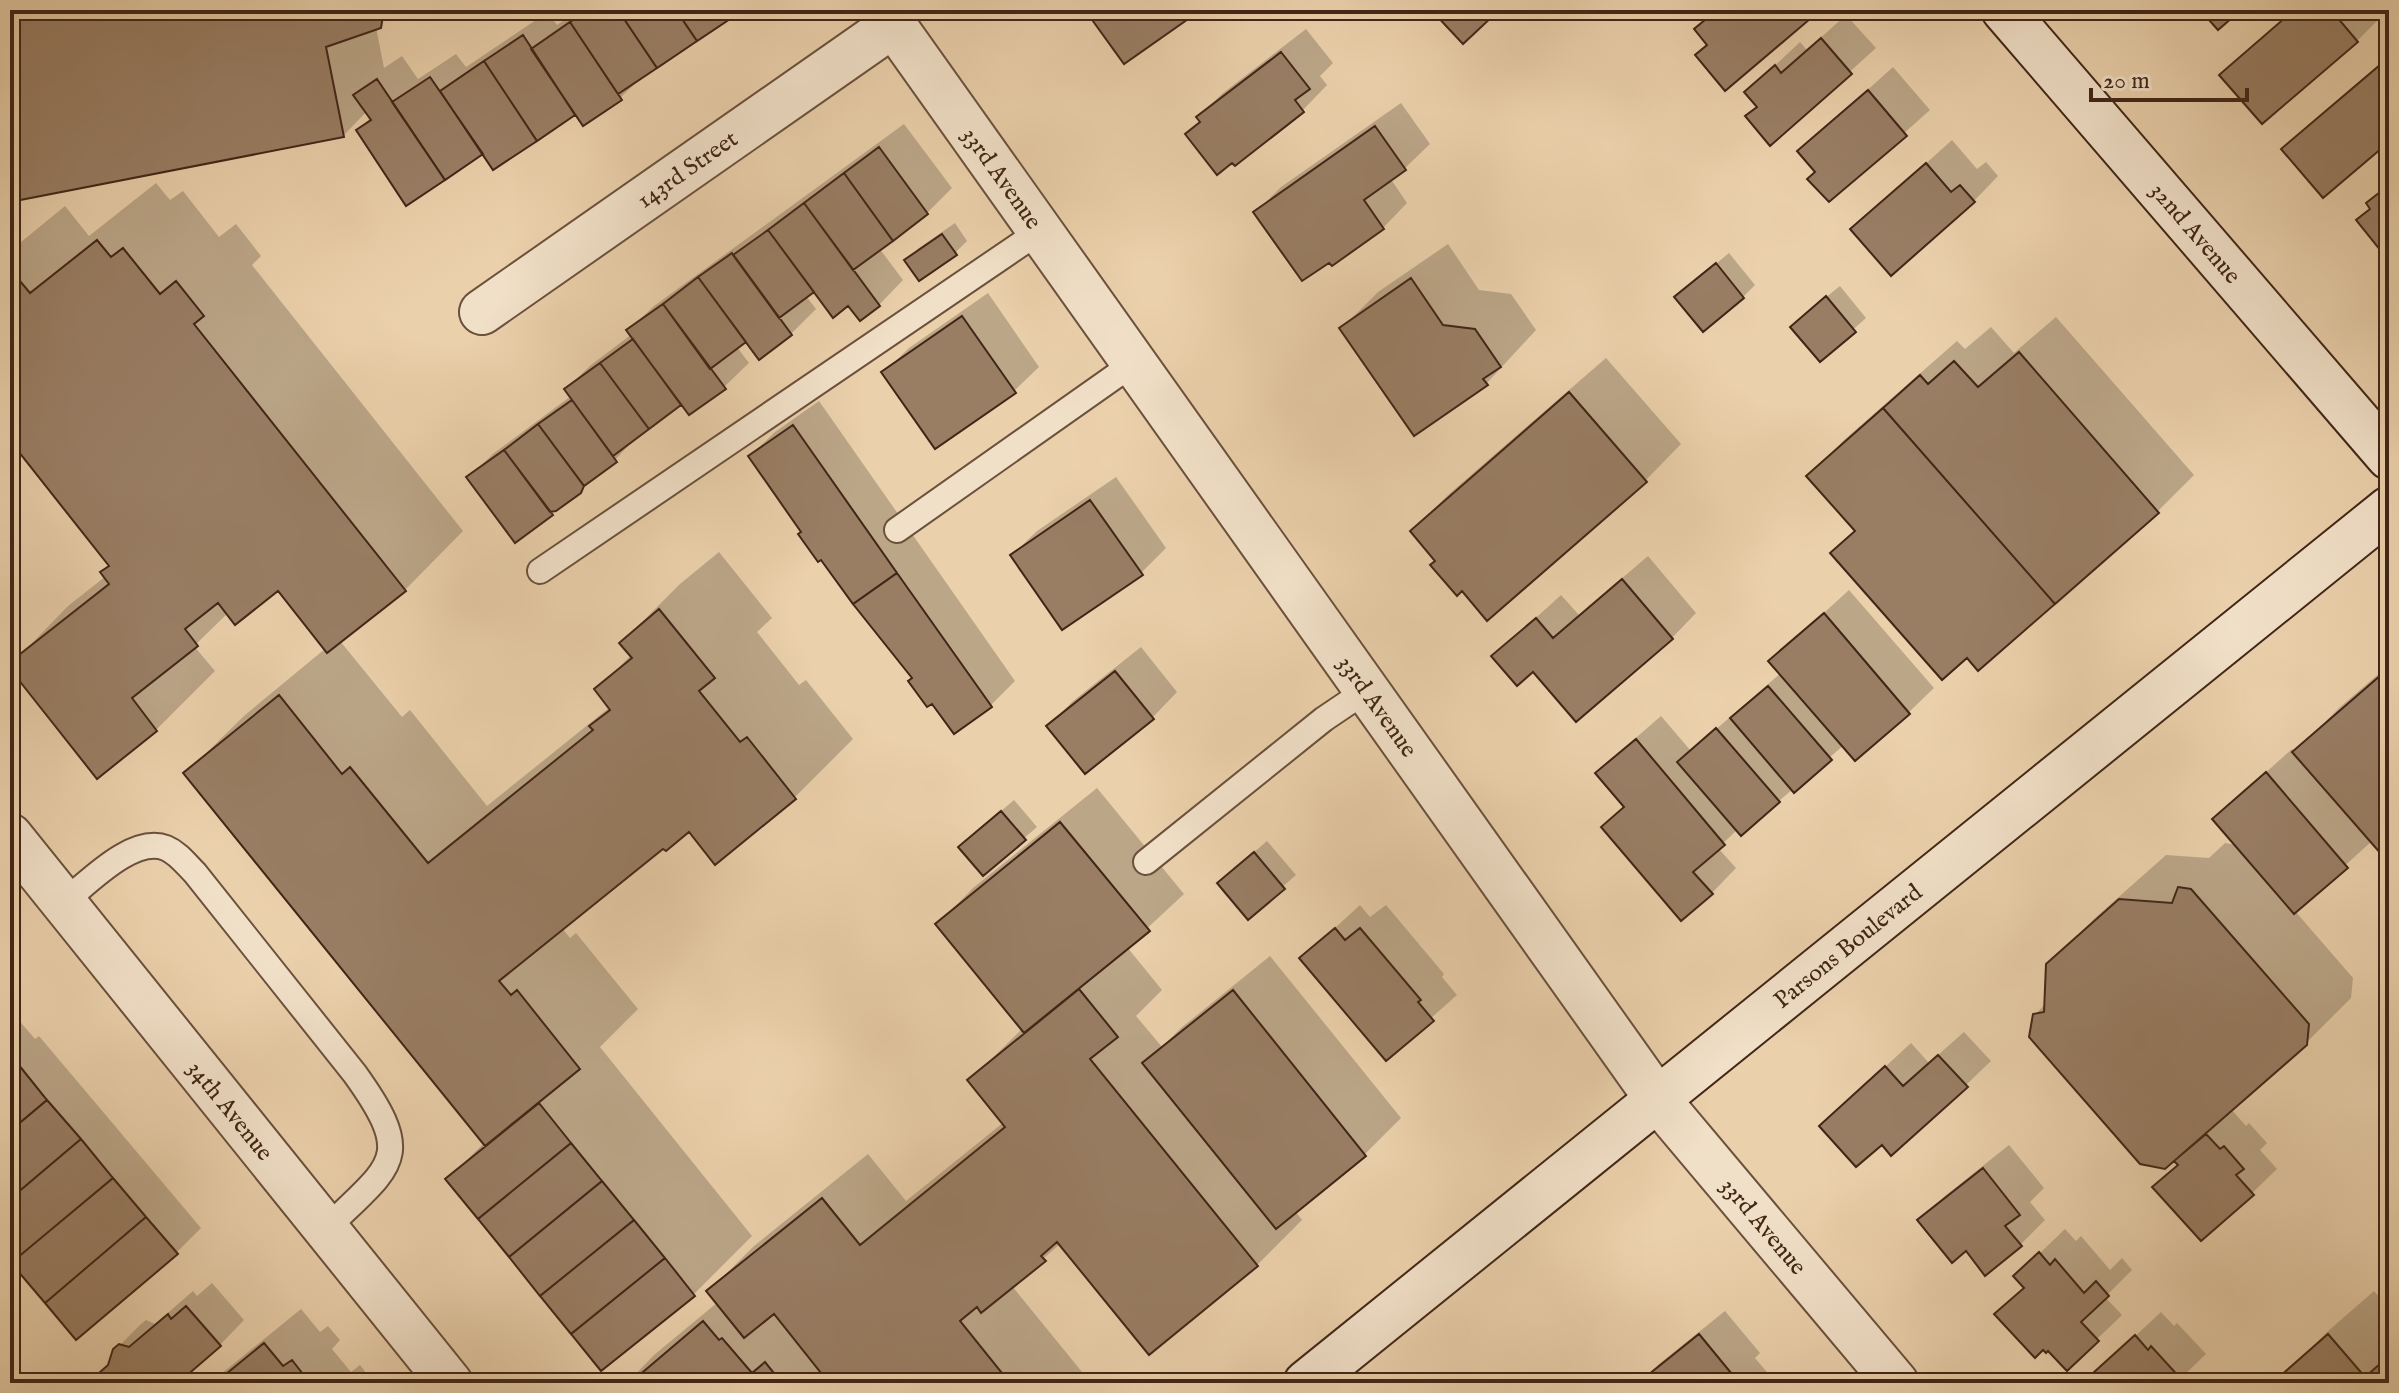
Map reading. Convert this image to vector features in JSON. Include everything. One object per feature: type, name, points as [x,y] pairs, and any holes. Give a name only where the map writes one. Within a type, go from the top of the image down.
[{"type":"street","name":"32nd Avenue","points":[[2004,10],[2389,457]]},
{"type":"street","name":"33rd Avenue","points":[[888,17],[1658,1100],[1896,1383]]},
{"type":"street","name":"143rd Street","points":[[482,312],[888,17]]},
{"type":"street","name":"Parsons Boulevard","points":[[1306,1383],[2389,509]]},
{"type":"street","name":"34th Avenue","points":[[10,836],[450,1383]]},
{"type":"lane","points":[[540,571],[1040,231]]},
{"type":"lane","points":[[897,530],[1134,363]]},
{"type":"lane","points":[[1146,862],[1324,719],[1367,690]]},
{"type":"lane","points":[[64,902],[124,855],[150,846],[174,852],[195,873],[355,1074],[387,1127],[391,1145],[388,1164],[326,1229]]},
{"type":"building","points":[[10,10],[384,10],[381,28],[326,47],[344,137],[10,202]]},
{"type":"building","points":[[589,10],[618,10],[657,68],[618,94],[570,22]]},
{"type":"building","points":[[618,10],[676,10],[697,41],[657,68]]},
{"type":"building","points":[[676,10],[732,10],[736,15],[697,41]]},
{"type":"building","points":[[1085,10],[1201,10],[1124,64]]},
{"type":"building","points":[[1437,10],[1490,10],[1494,15],[1463,44],[1434,13]]},
{"type":"building","points":[[1717,10],[1802,10],[1810,19],[1725,91],[1695,55],[1707,45],[1694,29]]},
{"type":"building","points":[[2200,10],[2241,10],[2218,30]]},
{"type":"building","points":[[2294,10],[2331,10],[2358,42],[2262,124],[2219,75]]},
{"type":"building","points":[[570,22],[622,100],[583,126],[531,49]]},
{"type":"building","points":[[523,35],[575,115],[537,141],[484,61]]},
{"type":"building","points":[[1821,38],[1852,74],[1770,146],[1745,116],[1757,107],[1744,92],[1775,65],[1781,73]]},
{"type":"building","points":[[1281,52],[1310,89],[1295,100],[1304,112],[1235,166],[1232,163],[1217,175],[1185,134],[1200,122],[1196,117]]},
{"type":"building","points":[[484,61],[537,141],[493,170],[440,91]]},
{"type":"building","points":[[2380,65],[2389,75],[2389,142],[2323,198],[2281,149]]},
{"type":"building","points":[[430,77],[483,154],[445,180],[392,102]]},
{"type":"building","points":[[377,79],[445,180],[406,206],[356,130],[371,120],[353,95]]},
{"type":"building","points":[[1868,90],[1907,136],[1829,202],[1807,179],[1815,172],[1797,151]]},
{"type":"building","points":[[1375,126],[1406,170],[1364,200],[1384,229],[1332,266],[1329,263],[1302,281],[1253,212]]},
{"type":"building","points":[[879,147],[928,214],[893,241],[844,173]]},
{"type":"building","points":[[1926,163],[1951,192],[1960,185],[1975,202],[1891,276],[1850,229]]},
{"type":"building","points":[[844,173],[893,241],[853,270],[804,203]]},
{"type":"building","points":[[2389,185],[2389,261],[2356,220],[2370,209],[2366,203]]},
{"type":"building","points":[[804,203],[880,306],[860,321],[848,306],[833,318],[768,230]]},
{"type":"building","points":[[768,230],[814,292],[779,318],[733,255]]},
{"type":"building","points":[[942,234],[957,255],[919,281],[904,260]]},
{"type":"building","points":[[97,240],[111,257],[123,248],[160,294],[176,281],[204,316],[194,324],[406,591],[327,653],[278,591],[235,625],[218,603],[185,629],[198,646],[132,698],[157,731],[97,779],[10,669],[10,662],[109,584],[100,572],[109,566],[18,451],[10,457],[10,269],[30,293]]},
{"type":"building","points":[[732,253],[792,335],[759,360],[698,277]]},
{"type":"building","points":[[1716,263],[1744,298],[1703,332],[1674,297]]},
{"type":"building","points":[[698,277],[746,342],[710,369],[663,304]]},
{"type":"building","points":[[1411,278],[1443,325],[1475,329],[1501,367],[1483,379],[1488,385],[1414,436],[1339,328]]},
{"type":"building","points":[[1826,296],[1856,332],[1820,362],[1790,327]]},
{"type":"building","points":[[663,304],[726,389],[689,415],[626,330]]},
{"type":"building","points":[[962,316],[1016,393],[935,449],[881,372]]},
{"type":"building","points":[[633,339],[681,405],[649,429],[600,363]]},
{"type":"building","points":[[2019,352],[2159,513],[2055,604],[1883,408],[1920,375],[1928,384],[1954,361],[1978,387]]},
{"type":"building","points":[[600,363],[649,429],[613,456],[564,389]]},
{"type":"building","points":[[1569,392],[1647,482],[1487,621],[1462,591],[1457,596],[1430,565],[1435,561],[1410,531]]},
{"type":"building","points":[[572,400],[617,462],[584,486],[538,424]]},
{"type":"building","points":[[1883,408],[2055,604],[1978,671],[1967,658],[1942,680],[1830,553],[1855,531],[1806,476]]},
{"type":"building","points":[[538,424],[584,486],[581,493],[556,511],[550,512],[504,450]]},
{"type":"building","points":[[793,425],[897,573],[853,604],[798,534],[801,532],[748,456]]},
{"type":"building","points":[[504,450],[553,515],[515,543],[466,477]]},
{"type":"building","points":[[1090,500],[1143,575],[1062,630],[1010,555]]},
{"type":"building","points":[[897,573],[992,707],[954,734],[932,704],[927,707],[908,681],[912,678],[853,604]]},
{"type":"building","points":[[1622,579],[1673,639],[1576,722],[1533,672],[1517,686],[1491,656],[1536,618],[1553,638]]},
{"type":"building","points":[[659,609],[715,678],[699,691],[740,742],[747,737],[796,799],[715,865],[689,832],[666,851],[663,849],[499,981],[511,995],[517,990],[580,1069],[485,1146],[183,773],[279,695],[342,774],[350,767],[428,863],[593,730],[589,726],[610,710],[594,689],[632,658],[619,643]]},
{"type":"building","points":[[1824,613],[1910,714],[1855,761],[1768,661]]},
{"type":"building","points":[[2389,668],[2389,863],[2292,752]]},
{"type":"building","points":[[1115,671],[1154,719],[1085,774],[1046,726]]},
{"type":"building","points":[[1768,686],[1832,760],[1794,793],[1730,718]]},
{"type":"building","points":[[1716,728],[1780,802],[1741,836],[1677,762]]},
{"type":"building","points":[[1636,739],[1725,845],[1693,872],[1713,894],[1681,921],[1601,827],[1624,807],[1595,773]]},
{"type":"building","points":[[2266,772],[2348,868],[2294,914],[2212,819]]},
{"type":"building","points":[[1001,811],[1026,840],[983,876],[958,847]]},
{"type":"building","points":[[1060,822],[1150,931],[1024,1033],[935,924]]},
{"type":"building","points":[[1254,852],[1285,889],[1248,920],[1217,883]]},
{"type":"building","points":[[2178,887],[2191,889],[2309,1024],[2307,1045],[2165,1169],[2140,1164],[2029,1037],[2033,1014],[2044,1012],[2046,964],[2119,899],[2172,903]]},
{"type":"building","points":[[1335,928],[1345,940],[1360,928],[1421,1000],[1418,1002],[1434,1021],[1386,1061],[1299,958]]},
{"type":"building","points":[[1079,989],[1118,1037],[1090,1059],[1258,1266],[1149,1355],[1057,1242],[1041,1256],[1046,1261],[981,1313],[977,1307],[960,1321],[1010,1383],[829,1383],[774,1314],[744,1338],[706,1291],[822,1198],[860,1245],[1005,1127],[967,1080]]},
{"type":"building","points":[[1233,990],[1366,1156],[1276,1229],[1142,1063]]},
{"type":"building","points":[[1938,1055],[1968,1087],[1891,1156],[1882,1145],[1856,1167],[1819,1126],[1885,1066],[1903,1086]]},
{"type":"building","points":[[14,1059],[47,1100],[10,1131],[10,1062]]},
{"type":"building","points":[[47,1100],[81,1139],[10,1199],[10,1131]]},
{"type":"building","points":[[539,1103],[571,1143],[478,1219],[445,1179]]},
{"type":"building","points":[[2206,1134],[2220,1149],[2224,1146],[2244,1169],[2236,1175],[2254,1195],[2201,1241],[2152,1187],[2178,1165],[2174,1161]]},
{"type":"building","points":[[81,1139],[113,1178],[11,1263],[10,1199]]},
{"type":"building","points":[[571,1143],[602,1181],[509,1257],[478,1219]]},
{"type":"building","points":[[1983,1168],[2020,1215],[2005,1226],[2022,1246],[1985,1276],[1966,1251],[1952,1263],[1917,1220]]},
{"type":"building","points":[[113,1178],[146,1217],[45,1303],[11,1263]]},
{"type":"building","points":[[602,1181],[634,1220],[540,1296],[509,1257]]},
{"type":"building","points":[[146,1217],[178,1254],[76,1340],[45,1303]]},
{"type":"building","points":[[634,1220],[665,1258],[571,1334],[540,1296]]},
{"type":"building","points":[[2039,1252],[2050,1265],[2055,1259],[2084,1293],[2096,1281],[2109,1296],[2081,1322],[2099,1341],[2067,1371],[2048,1351],[2043,1350],[2035,1358],[1994,1314],[2024,1288],[2013,1276]]},
{"type":"building","points":[[665,1258],[695,1296],[601,1371],[571,1334]]},
{"type":"building","points":[[186,1306],[221,1346],[178,1383],[95,1383],[101,1378],[98,1374],[108,1365],[113,1349],[119,1344],[129,1347],[168,1314],[171,1319]]},
{"type":"building","points":[[703,1321],[752,1373],[765,1362],[782,1383],[630,1383]]},
{"type":"building","points":[[1699,1334],[1736,1379],[1732,1383],[1638,1383]]},
{"type":"building","points":[[2328,1334],[2365,1377],[2389,1356],[2389,1383],[2285,1383],[2279,1377]]},
{"type":"building","points":[[2135,1335],[2148,1350],[2151,1346],[2182,1380],[2179,1383],[2082,1383]]},
{"type":"building","points":[[264,1343],[283,1366],[292,1360],[306,1378],[299,1383],[215,1383]]}]
